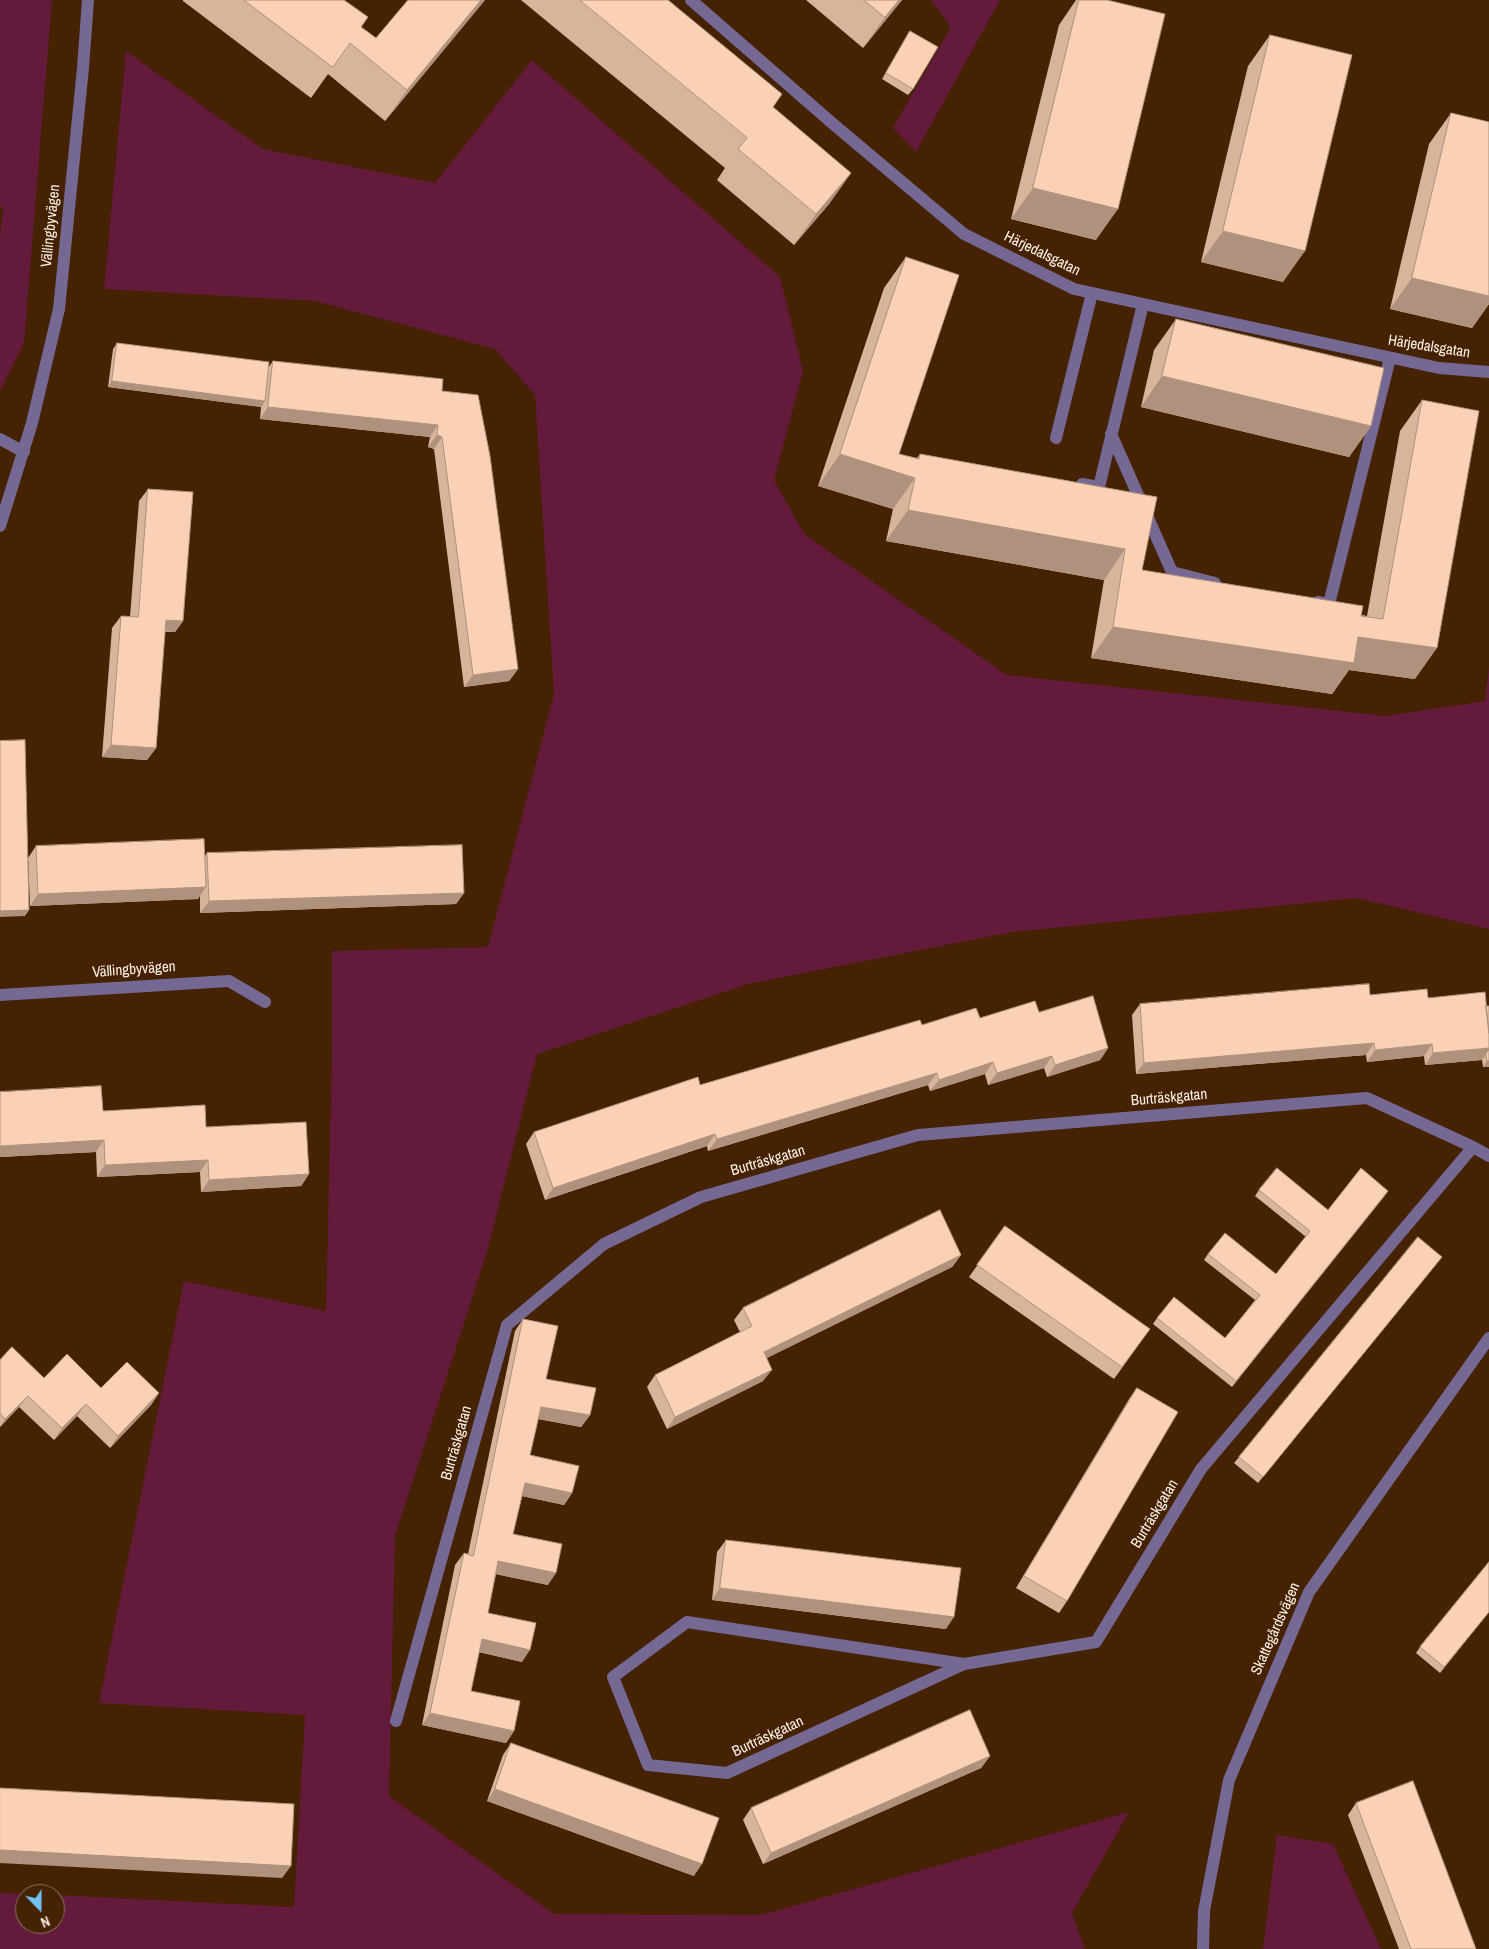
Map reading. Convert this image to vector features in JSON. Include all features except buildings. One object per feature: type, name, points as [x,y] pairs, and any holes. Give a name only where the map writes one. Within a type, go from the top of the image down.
[{"type":"street","name":"Vällingbyvägen","points":[[0,526],[24,452],[59,309],[88,0]]},
{"type":"street","name":"Härjedalsgatan","points":[[691,0],[832,123],[964,234],[1074,289],[1439,368],[1489,372]]},
{"type":"street","points":[[1056,438],[1092,293]]},
{"type":"street","points":[[1070,482],[1099,487],[1143,304]]},
{"type":"street","points":[[1301,599],[1329,604],[1390,358]]},
{"type":"street","points":[[1111,434],[1172,572],[1225,586]]},
{"type":"street","points":[[0,439],[24,452]]},
{"type":"street","name":"Vällingbyvägen","points":[[0,995],[229,980],[264,1002]]},
{"type":"street","name":"Burträskgatan","points":[[396,1721],[507,1325],[604,1244],[701,1197],[918,1135],[1368,1098],[1473,1146],[1489,1156]]},
{"type":"street","name":"Burträskgatan","points":[[964,1664],[687,1622],[613,1677],[648,1765],[727,1773],[964,1664],[1096,1642],[1201,1469],[1473,1146]]},
{"type":"street","name":"Skattegårdsvägen","points":[[1204,1949],[1204,1911],[1229,1780],[1309,1592],[1489,1338]]},
{"type":"shaded area","points":[[0,0],[52,0],[24,343],[0,391],[0,237],[3,208],[0,206]]},
{"type":"shaded area","points":[[931,0],[1000,0],[916,152],[893,128],[951,27]]},
{"type":"shaded area","points":[[126,51],[263,149],[435,183],[532,60],[780,277],[803,371],[774,480],[804,534],[1007,675],[1386,716],[1485,701],[1489,667],[1489,929],[1357,898],[1012,932],[748,984],[537,1054],[487,1252],[395,1536],[389,1796],[554,1914],[761,1915],[1129,1812],[1072,1913],[1085,1949],[0,1949],[0,1893],[15,1894],[15,1934],[65,1934],[65,1896],[294,1907],[305,1715],[99,1703],[184,1281],[326,1311],[332,1050],[332,951],[488,947],[554,694],[535,395],[495,349],[315,301],[104,289]]},
{"type":"shaded area","points":[[1277,1835],[1333,1844],[1381,1949],[1263,1949]]}]
